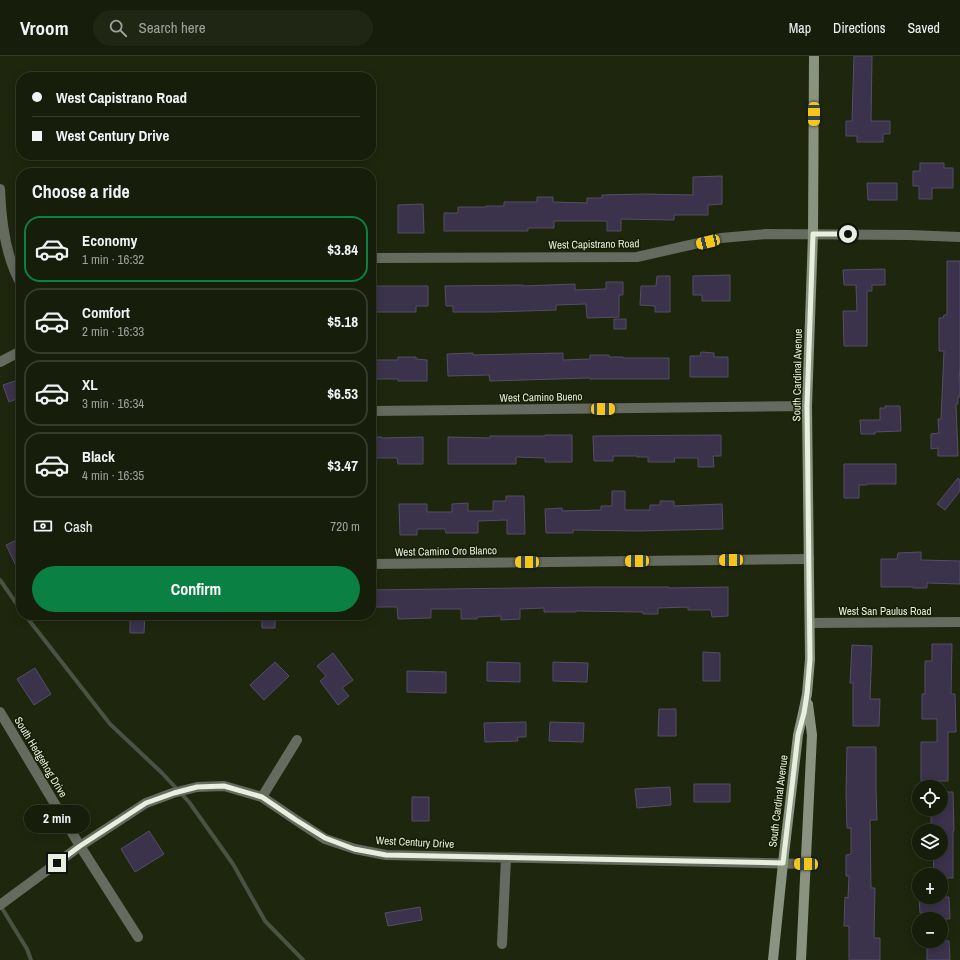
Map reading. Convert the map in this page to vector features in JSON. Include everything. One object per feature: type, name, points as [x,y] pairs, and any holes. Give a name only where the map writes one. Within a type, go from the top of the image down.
[{"type":"main road","name":"South Cardinal Avenue","points":[[773,960],[798,735],[807,694],[810,659],[807,406],[813,234],[814,56]]},
{"type":"main road","name":"South Cardinal Avenue","points":[[801,960],[812,735],[807,694]]},
{"type":"street","points":[[0,189],[1,212],[5,236],[16,275]]},
{"type":"street","name":"West Capistrano Road","points":[[376,258],[638,257],[721,238],[766,234],[909,235],[960,237]]},
{"type":"street","points":[[0,362],[16,354]]},
{"type":"street","name":"West Camino Bueno","points":[[376,411],[807,406]]},
{"type":"street","name":"West Camino Oro Blanco","points":[[376,564],[809,559]]},
{"type":"street","name":"West San Paulus Road","points":[[810,623],[960,622]]},
{"type":"street","name":"South Hedgehog Drive","points":[[0,712],[80,846],[138,937]]},
{"type":"street","points":[[262,797],[297,740]]},
{"type":"street","name":"West Century Drive","points":[[0,905],[80,846],[146,803],[179,791],[197,787],[224,786],[262,797],[325,838],[354,849],[386,855],[806,864]]},
{"type":"street","points":[[502,944],[506,858]]},
{"type":"building","points":[[854,56],[872,56],[871,121],[890,121],[890,134],[883,134],[883,142],[857,142],[857,136],[846,136],[846,121],[852,121]]},
{"type":"building","points":[[920,163],[944,163],[944,168],[953,168],[953,188],[932,188],[932,199],[919,199],[919,186],[913,186],[913,171],[920,171]]},
{"type":"building","points":[[722,176],[722,204],[708,205],[708,215],[674,215],[674,220],[621,219],[621,231],[607,231],[607,221],[554,221],[554,228],[528,228],[528,231],[444,231],[444,213],[458,213],[458,207],[504,206],[504,202],[537,202],[537,197],[553,197],[553,202],[587,203],[587,198],[602,198],[602,195],[693,195],[693,177]]},
{"type":"building","points":[[867,183],[897,183],[897,200],[868,200]]},
{"type":"building","points":[[423,204],[424,233],[398,233],[398,205]]},
{"type":"building","points":[[947,261],[960,261],[960,397],[958,397],[958,404],[956,404],[958,456],[938,456],[938,448],[931,449],[931,434],[939,433],[938,419],[941,419],[944,351],[939,351],[939,318],[943,318],[944,315],[947,315]]},
{"type":"building","points":[[885,269],[885,285],[872,285],[872,291],[867,291],[867,346],[844,346],[843,311],[857,311],[856,285],[844,285],[843,270]]},
{"type":"building","points":[[730,275],[730,301],[702,301],[702,295],[693,295],[693,276]]},
{"type":"building","points":[[657,276],[670,276],[670,312],[655,312],[655,306],[640,305],[641,286],[656,286]]},
{"type":"building","points":[[606,282],[623,282],[623,295],[619,295],[619,317],[587,318],[586,304],[556,305],[556,310],[492,312],[453,312],[453,306],[446,306],[445,286],[575,284],[575,290],[606,289]]},
{"type":"building","points":[[376,286],[428,286],[428,306],[416,306],[416,312],[376,312]]},
{"type":"building","points":[[614,319],[626,319],[626,329],[614,329]]},
{"type":"building","points":[[701,352],[714,353],[714,357],[728,357],[728,377],[690,377],[690,356],[700,356]]},
{"type":"building","points":[[473,353],[473,355],[563,353],[563,360],[590,359],[590,355],[609,355],[609,357],[623,358],[669,358],[669,379],[590,378],[490,381],[489,375],[448,376],[447,354]]},
{"type":"building","points":[[398,357],[416,357],[416,359],[427,360],[427,381],[376,379],[376,360],[398,360]]},
{"type":"building","points":[[16,381],[16,399],[9,402],[3,385]]},
{"type":"building","points":[[885,406],[900,406],[901,431],[861,434],[860,420],[880,420],[880,408],[886,408]]},
{"type":"building","points":[[572,435],[572,462],[545,462],[545,458],[516,457],[516,464],[448,464],[448,437],[490,438],[490,436]]},
{"type":"building","points":[[721,435],[721,456],[713,456],[714,467],[698,467],[698,458],[674,458],[675,462],[648,462],[648,457],[613,456],[613,461],[594,461],[593,436]]},
{"type":"building","points":[[376,437],[423,437],[423,464],[398,464],[397,458],[376,458]]},
{"type":"building","points":[[844,464],[896,464],[896,484],[859,485],[859,498],[844,498]]},
{"type":"building","points":[[958,478],[960,480],[960,491],[945,510],[937,504]]},
{"type":"building","points":[[612,491],[625,491],[625,510],[650,510],[650,505],[660,505],[660,501],[674,501],[674,506],[722,504],[723,529],[637,531],[573,530],[573,533],[546,533],[545,509],[562,508],[562,511],[601,510],[601,506],[612,506]]},
{"type":"building","points":[[506,496],[524,496],[525,534],[507,534],[507,520],[478,521],[478,533],[446,533],[445,529],[417,529],[417,535],[400,535],[399,504],[427,504],[427,512],[452,512],[452,504],[468,503],[468,511],[493,511],[493,501],[506,501]]},
{"type":"building","points":[[16,540],[16,566],[6,545]]},
{"type":"building","points":[[921,552],[921,560],[960,561],[960,584],[927,583],[927,588],[881,587],[881,559],[897,559],[898,553]]},
{"type":"building","points":[[728,587],[728,616],[712,617],[711,610],[688,610],[688,607],[658,608],[658,614],[643,614],[643,612],[544,612],[544,608],[520,609],[520,619],[501,620],[501,616],[461,619],[461,609],[431,609],[431,618],[398,619],[397,607],[376,607],[376,590]]},
{"type":"building","points":[[130,620],[145,620],[144,633],[130,633]]},
{"type":"building","points":[[262,620],[275,620],[275,628],[262,628]]},
{"type":"building","points":[[932,644],[952,644],[951,694],[955,694],[956,732],[948,732],[948,780],[921,780],[921,742],[937,742],[937,719],[922,719],[922,694],[925,694],[925,661],[932,661]]},
{"type":"building","points":[[852,645],[872,646],[870,699],[880,699],[879,726],[853,726],[853,683],[850,683]]},
{"type":"building","points":[[703,652],[720,653],[720,681],[703,681]]},
{"type":"building","points":[[333,653],[353,680],[342,688],[349,696],[338,705],[320,681],[326,676],[317,666]]},
{"type":"building","points":[[275,662],[289,676],[264,700],[250,685]]},
{"type":"building","points":[[487,662],[520,663],[520,682],[487,681]]},
{"type":"building","points":[[553,662],[588,663],[587,682],[553,681]]},
{"type":"building","points":[[35,668],[51,694],[34,705],[17,679]]},
{"type":"building","points":[[407,671],[446,672],[446,693],[407,692]]},
{"type":"building","points":[[659,709],[676,709],[676,736],[658,736]]},
{"type":"building","points":[[526,722],[526,737],[517,737],[518,741],[485,742],[484,723]]},
{"type":"building","points":[[550,722],[584,723],[583,742],[549,741]]},
{"type":"building","points":[[847,747],[876,747],[877,820],[870,820],[871,888],[875,888],[874,938],[880,938],[880,960],[849,960],[849,926],[844,926],[845,897],[848,898],[849,876],[846,876],[846,855],[851,854],[851,828],[847,828]]},
{"type":"building","points":[[694,784],[730,784],[730,802],[694,802]]},
{"type":"building","points":[[670,787],[671,805],[637,808],[635,789]]},
{"type":"building","points":[[948,792],[953,792],[953,878],[948,878],[948,868],[934,868],[933,860],[948,860],[948,824],[931,824],[931,816],[948,816]]},
{"type":"building","points":[[412,797],[429,797],[429,821],[412,821]]},
{"type":"building","points":[[149,831],[164,854],[135,872],[121,849]]},
{"type":"building","points":[[949,897],[950,919],[948,919],[948,912],[920,912],[919,904],[948,904]]},
{"type":"building","points":[[420,907],[422,920],[388,926],[385,913]]},
{"type":"building","points":[[949,941],[950,960],[927,960],[927,948],[948,948]]},
{"type":"waterway","points":[[0,580],[16,603]]},
{"type":"waterway","points":[[29,620],[110,724],[162,773],[189,802],[233,864],[265,921],[303,960]]},
{"type":"waterway","points":[[0,905],[27,949],[31,960]]},
{"type":"route","points":[[57,863],[80,846],[146,803],[197,787],[224,786],[262,797],[325,838],[354,849],[386,855],[783,863],[798,735],[807,694],[810,659],[807,406],[813,234],[848,234]]}]
